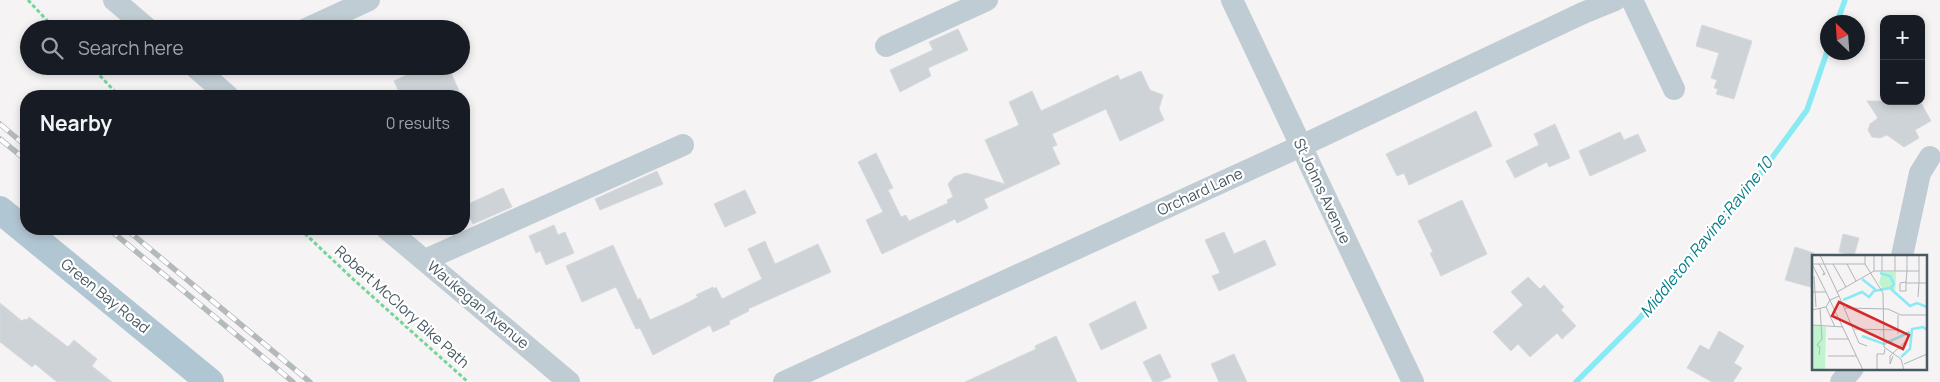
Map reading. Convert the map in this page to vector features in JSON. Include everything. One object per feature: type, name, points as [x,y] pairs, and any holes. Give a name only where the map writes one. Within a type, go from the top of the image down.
[{"type":"main road","name":"Green Bay Road","points":[[0,210],[20,226]]},
{"type":"main road","name":"Green Bay Road","points":[[31,235],[210,382]]},
{"type":"street","points":[[114,0],[137,20]]},
{"type":"street","points":[[325,20],[368,0]]},
{"type":"street","points":[[886,46],[986,0]]},
{"type":"street","name":"St Johns Avenue","points":[[1232,0],[1413,382]]},
{"type":"street","name":"Orchard Lane","points":[[784,382],[1301,146],[1583,13],[1615,0]]},
{"type":"street","points":[[1632,0],[1674,89]]},
{"type":"street","points":[[212,75],[224,90]]},
{"type":"street","points":[[425,260],[683,145]]},
{"type":"street","points":[[1902,255],[1920,173],[1930,157]]},
{"type":"street","name":"Waukegan Avenue","points":[[394,235],[569,382]]},
{"type":"street","points":[[1841,382],[1851,370]]},
{"type":"path","points":[[28,0],[47,20]]},
{"type":"path","points":[[99,75],[113,90]]},
{"type":"path","name":"Robert McClory Bike Path","points":[[306,235],[468,382]]},
{"type":"building","points":[[1702,25],[1752,41],[1734,99],[1716,94],[1718,89],[1714,88],[1717,80],[1711,78],[1719,53],[1696,46]]},
{"type":"building","points":[[958,29],[968,50],[928,68],[931,76],[900,92],[890,70],[933,50],[929,42]]},
{"type":"building","points":[[1141,71],[1150,90],[1163,95],[1159,109],[1164,120],[1120,141],[1106,109],[1052,134],[1057,145],[1052,147],[1060,164],[984,199],[988,208],[957,223],[955,219],[882,254],[866,220],[883,212],[858,162],[876,153],[893,188],[888,190],[901,217],[906,215],[909,221],[948,203],[947,200],[953,197],[948,184],[954,177],[959,175],[966,173],[1005,184],[985,140],[1019,125],[1009,102],[1032,91],[1041,111],[1118,75],[1120,80]]},
{"type":"building","points":[[406,75],[452,75],[459,90],[398,90],[394,81]]},
{"type":"building","points":[[1867,101],[1880,101],[1880,105],[1922,105],[1931,121],[1915,130],[1919,138],[1904,147],[1887,135],[1880,138],[1872,137],[1868,130],[1870,124],[1878,118]]},
{"type":"building","points":[[1476,111],[1492,146],[1409,185],[1404,173],[1397,176],[1386,154]]},
{"type":"building","points":[[1555,124],[1570,158],[1549,167],[1547,162],[1515,178],[1506,161],[1539,145],[1534,134]]},
{"type":"building","points":[[1620,132],[1624,140],[1638,134],[1646,151],[1590,176],[1579,151]]},
{"type":"building","points":[[657,171],[663,184],[600,210],[595,199]]},
{"type":"building","points":[[503,188],[512,207],[473,224],[470,218],[470,203]]},
{"type":"building","points":[[745,190],[756,213],[725,227],[714,204]]},
{"type":"building","points":[[1462,200],[1487,254],[1441,276],[1430,253],[1433,252],[1418,221]]},
{"type":"building","points":[[554,225],[558,235],[565,232],[574,253],[546,265],[540,251],[536,253],[529,236]]},
{"type":"building","points":[[1224,232],[1234,254],[1265,240],[1276,265],[1219,291],[1212,276],[1220,273],[1205,240]]},
{"type":"building","points":[[1843,234],[1859,238],[1854,255],[1839,252]]},
{"type":"building","points":[[765,241],[775,264],[818,244],[831,272],[748,309],[749,311],[729,321],[730,324],[713,332],[710,325],[653,355],[640,328],[636,329],[616,287],[582,302],[566,266],[613,245],[638,300],[640,298],[650,320],[689,302],[698,297],[696,295],[713,287],[714,289],[716,287],[722,299],[762,279],[748,249]]},
{"type":"building","points":[[1795,247],[1814,253],[1812,255],[1812,287],[1785,280]]},
{"type":"building","points":[[1528,277],[1540,289],[1544,285],[1564,307],[1561,310],[1576,326],[1562,339],[1557,333],[1530,357],[1518,344],[1511,351],[1493,332],[1523,305],[1511,292]]},
{"type":"building","points":[[1135,301],[1147,328],[1101,350],[1089,324]]},
{"type":"building","points":[[0,303],[22,321],[24,319],[27,320],[29,317],[68,347],[74,340],[97,359],[92,366],[112,382],[57,382],[35,364],[32,367],[0,342]]},
{"type":"building","points":[[1719,331],[1744,346],[1734,363],[1742,368],[1733,382],[1712,382],[1687,368],[1700,345],[1709,350]]},
{"type":"building","points":[[1056,336],[1077,382],[965,382],[1036,349],[1035,346]]},
{"type":"building","points":[[1160,354],[1171,377],[1159,382],[1153,382],[1143,362]]},
{"type":"building","points":[[1234,354],[1247,382],[1219,382],[1211,364]]},
{"type":"waterway","name":"Middleton Ravine;Ravine 10","points":[[1840,15],[1845,0]]},
{"type":"waterway","name":"Middleton Ravine;Ravine 10","points":[[1576,382],[1638,320],[1701,244],[1741,200],[1807,110],[1824,60]]},
{"type":"railway","points":[[0,124],[20,141]]},
{"type":"railway","points":[[0,139],[20,155]]},
{"type":"railway","points":[[116,235],[293,382]]},
{"type":"railway","points":[[133,235],[310,382]]}]
